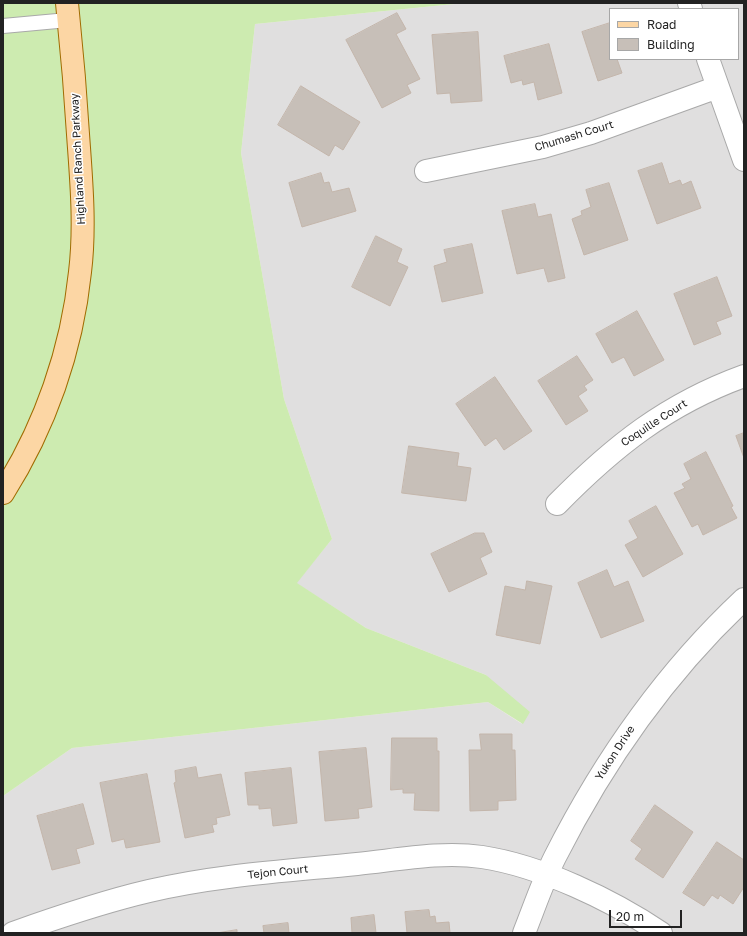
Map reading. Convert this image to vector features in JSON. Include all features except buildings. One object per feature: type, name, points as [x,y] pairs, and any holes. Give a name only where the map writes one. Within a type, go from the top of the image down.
[{"type":"main road","name":"Highland Ranch Parkway","points":[[3,493],[35,438],[48,402],[74,316],[80,271],[83,224],[82,177],[68,12]]},
{"type":"street","points":[[708,60],[744,160]]},
{"type":"street","name":"Chumash Court","points":[[426,171],[543,147],[591,133],[718,87]]},
{"type":"street","name":"Coquille Court","points":[[557,504],[590,470],[632,435],[675,407],[719,385],[744,376]]},
{"type":"street","name":"Yukon Drive","points":[[524,933],[547,875],[587,796],[624,737],[666,681],[715,626],[744,599]]},
{"type":"street","name":"Tejon Court","points":[[13,933],[74,911],[149,891],[226,877],[442,856],[480,857],[514,863],[547,875],[632,913],[661,933]]},
{"type":"lane","points":[[3,26],[68,12]]},
{"type":"shaded area","points":[[464,3],[744,3],[744,933],[3,933],[3,796],[72,748],[488,702],[522,724],[486,675],[366,628],[296,583],[332,539],[284,399],[241,153],[255,24]]},
{"type":"green space","points":[[3,3],[464,3],[255,24],[241,153],[284,399],[332,539],[297,583],[366,628],[486,675],[530,712],[523,724],[488,702],[72,748],[3,796]]}]
